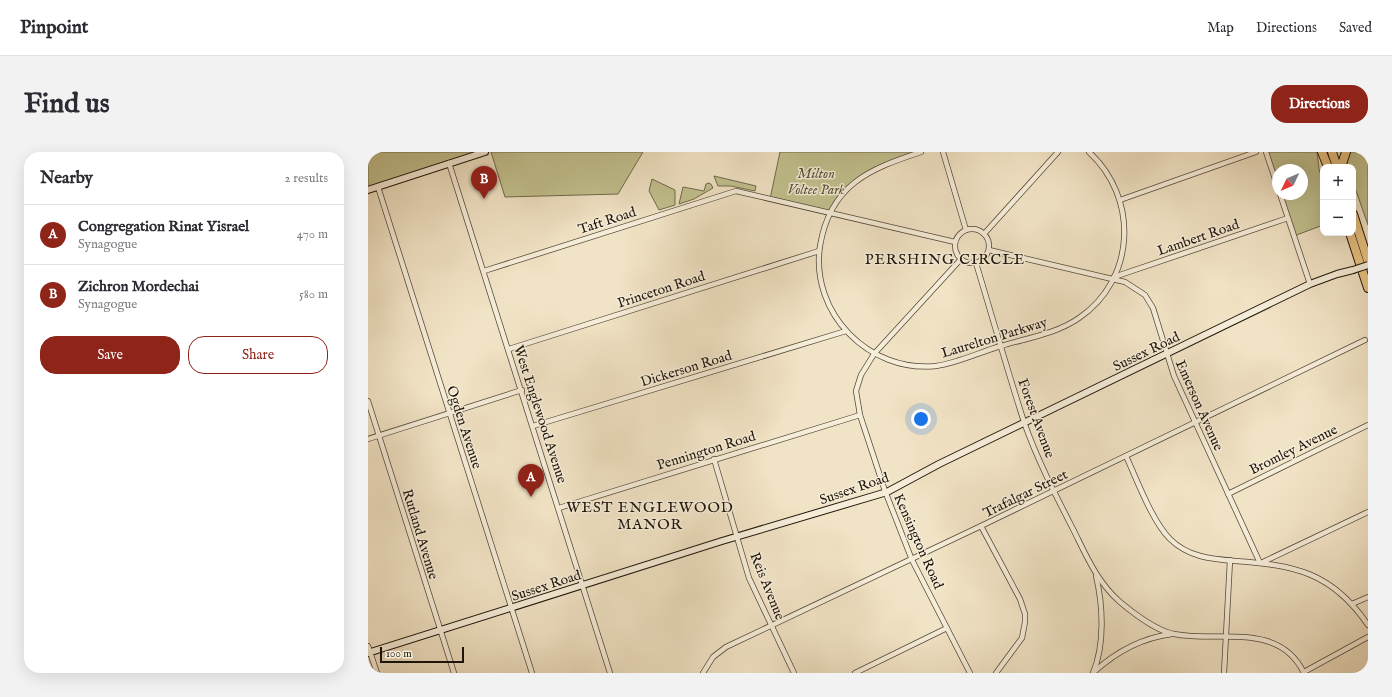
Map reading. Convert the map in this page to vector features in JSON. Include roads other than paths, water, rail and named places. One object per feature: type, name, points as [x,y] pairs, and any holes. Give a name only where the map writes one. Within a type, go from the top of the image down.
[{"type":"highway","points":[[1322,152],[1327,164]]},
{"type":"highway","points":[[1332,152],[1336,164]]},
{"type":"highway","points":[[1342,164],[1346,152]]},
{"type":"highway","points":[[1356,223],[1368,261]]},
{"type":"highway","points":[[1351,236],[1368,288]]},
{"type":"street","points":[[368,190],[485,152]]},
{"type":"street","name":"Laurelton Parkway","points":[[921,152],[885,163],[864,175],[846,190],[830,213],[823,232],[820,251],[820,273],[826,298],[837,320],[854,340],[874,354],[910,366],[936,366],[1055,330],[1073,322],[1096,303],[1114,278],[1122,255],[1125,243],[1124,219],[1120,200],[1105,169],[1089,152]]},
{"type":"street","points":[[943,152],[966,230]]},
{"type":"street","points":[[984,234],[1058,152]]},
{"type":"street","points":[[1120,200],[1256,152]]},
{"type":"street","points":[[1266,152],[1272,170]]},
{"type":"street","name":"West Englewood Avenue","points":[[449,163],[584,585],[610,673]]},
{"type":"street","name":"Ogden Avenue","points":[[378,187],[532,673]]},
{"type":"street","name":"Taft Road","points":[[484,271],[736,191],[830,213]]},
{"type":"street","points":[[1282,200],[1310,284]]},
{"type":"street","points":[[830,213],[955,242]]},
{"type":"street","name":"Lambert Road","points":[[1114,278],[1288,218]]},
{"type":"street","points":[[966,230],[976,230],[984,234],[988,241],[989,250],[985,258],[976,263],[969,263],[960,259],[956,252],[955,242],[958,236],[966,230]]},
{"type":"street","name":"Emerson Avenue","points":[[989,250],[1114,278],[1132,285],[1145,295],[1155,313],[1166,355],[1195,423],[1261,563]]},
{"type":"street","name":"Princeton Road","points":[[509,349],[820,251]]},
{"type":"street","name":"Kensington Road","points":[[960,259],[874,354],[861,375],[856,391],[860,415],[886,492],[912,560],[970,673]]},
{"type":"street","name":"Forest Avenue","points":[[976,263],[1025,423],[1054,491],[1095,573]]},
{"type":"street","name":"Sussex Road","points":[[369,653],[737,537],[886,492],[1310,284],[1337,274],[1368,266]]},
{"type":"street","name":"Dickerson Road","points":[[533,426],[846,331]]},
{"type":"street","name":"Trafalgar Street","points":[[703,673],[708,664],[719,651],[912,560],[1365,340]]},
{"type":"street","points":[[368,439],[522,390]]},
{"type":"street","name":"Rutland Avenue","points":[[368,401],[454,673]]},
{"type":"street","name":"Pennington Road","points":[[559,508],[860,415]]},
{"type":"street","name":"Bromley Avenue","points":[[1228,494],[1368,425]]},
{"type":"street","points":[[1126,456],[1158,524],[1170,539],[1186,551],[1196,556],[1290,567],[1316,577],[1339,592],[1352,604],[1368,625]]},
{"type":"street","name":"Reis Avenue","points":[[714,459],[749,578],[794,673]]},
{"type":"street","points":[[1261,563],[1368,512]]},
{"type":"street","points":[[981,526],[1020,599],[1025,614],[1022,638],[998,672]]},
{"type":"street","points":[[1224,673],[1230,560]]},
{"type":"street","points":[[1095,573],[1108,590],[1129,609],[1150,623],[1173,634]]},
{"type":"street","points":[[1093,672],[1101,628],[1100,599],[1095,573]]},
{"type":"street","points":[[1352,604],[1368,597]]},
{"type":"street","points":[[855,673],[947,628]]},
{"type":"street","points":[[1093,672],[1115,654],[1131,645],[1148,638],[1173,634],[1259,638],[1275,643],[1289,652],[1304,672],[1368,637]]},
{"type":"street","points":[[368,646],[369,653],[377,673]]},
{"type":"place","name":"Zichron Mordechai","points":[[484,199]]},
{"type":"place","name":"Congregation Rinat Yisrael","points":[[531,497]]},
{"type":"district","name":"PERSHING CIRCLE","points":[[945,259]]},
{"type":"district","name":"WEST ENGLEWOOD MANOR","points":[[650,516]]},
{"type":"park label","name":"Milton Voltee Park","points":[[816,182]]}]
